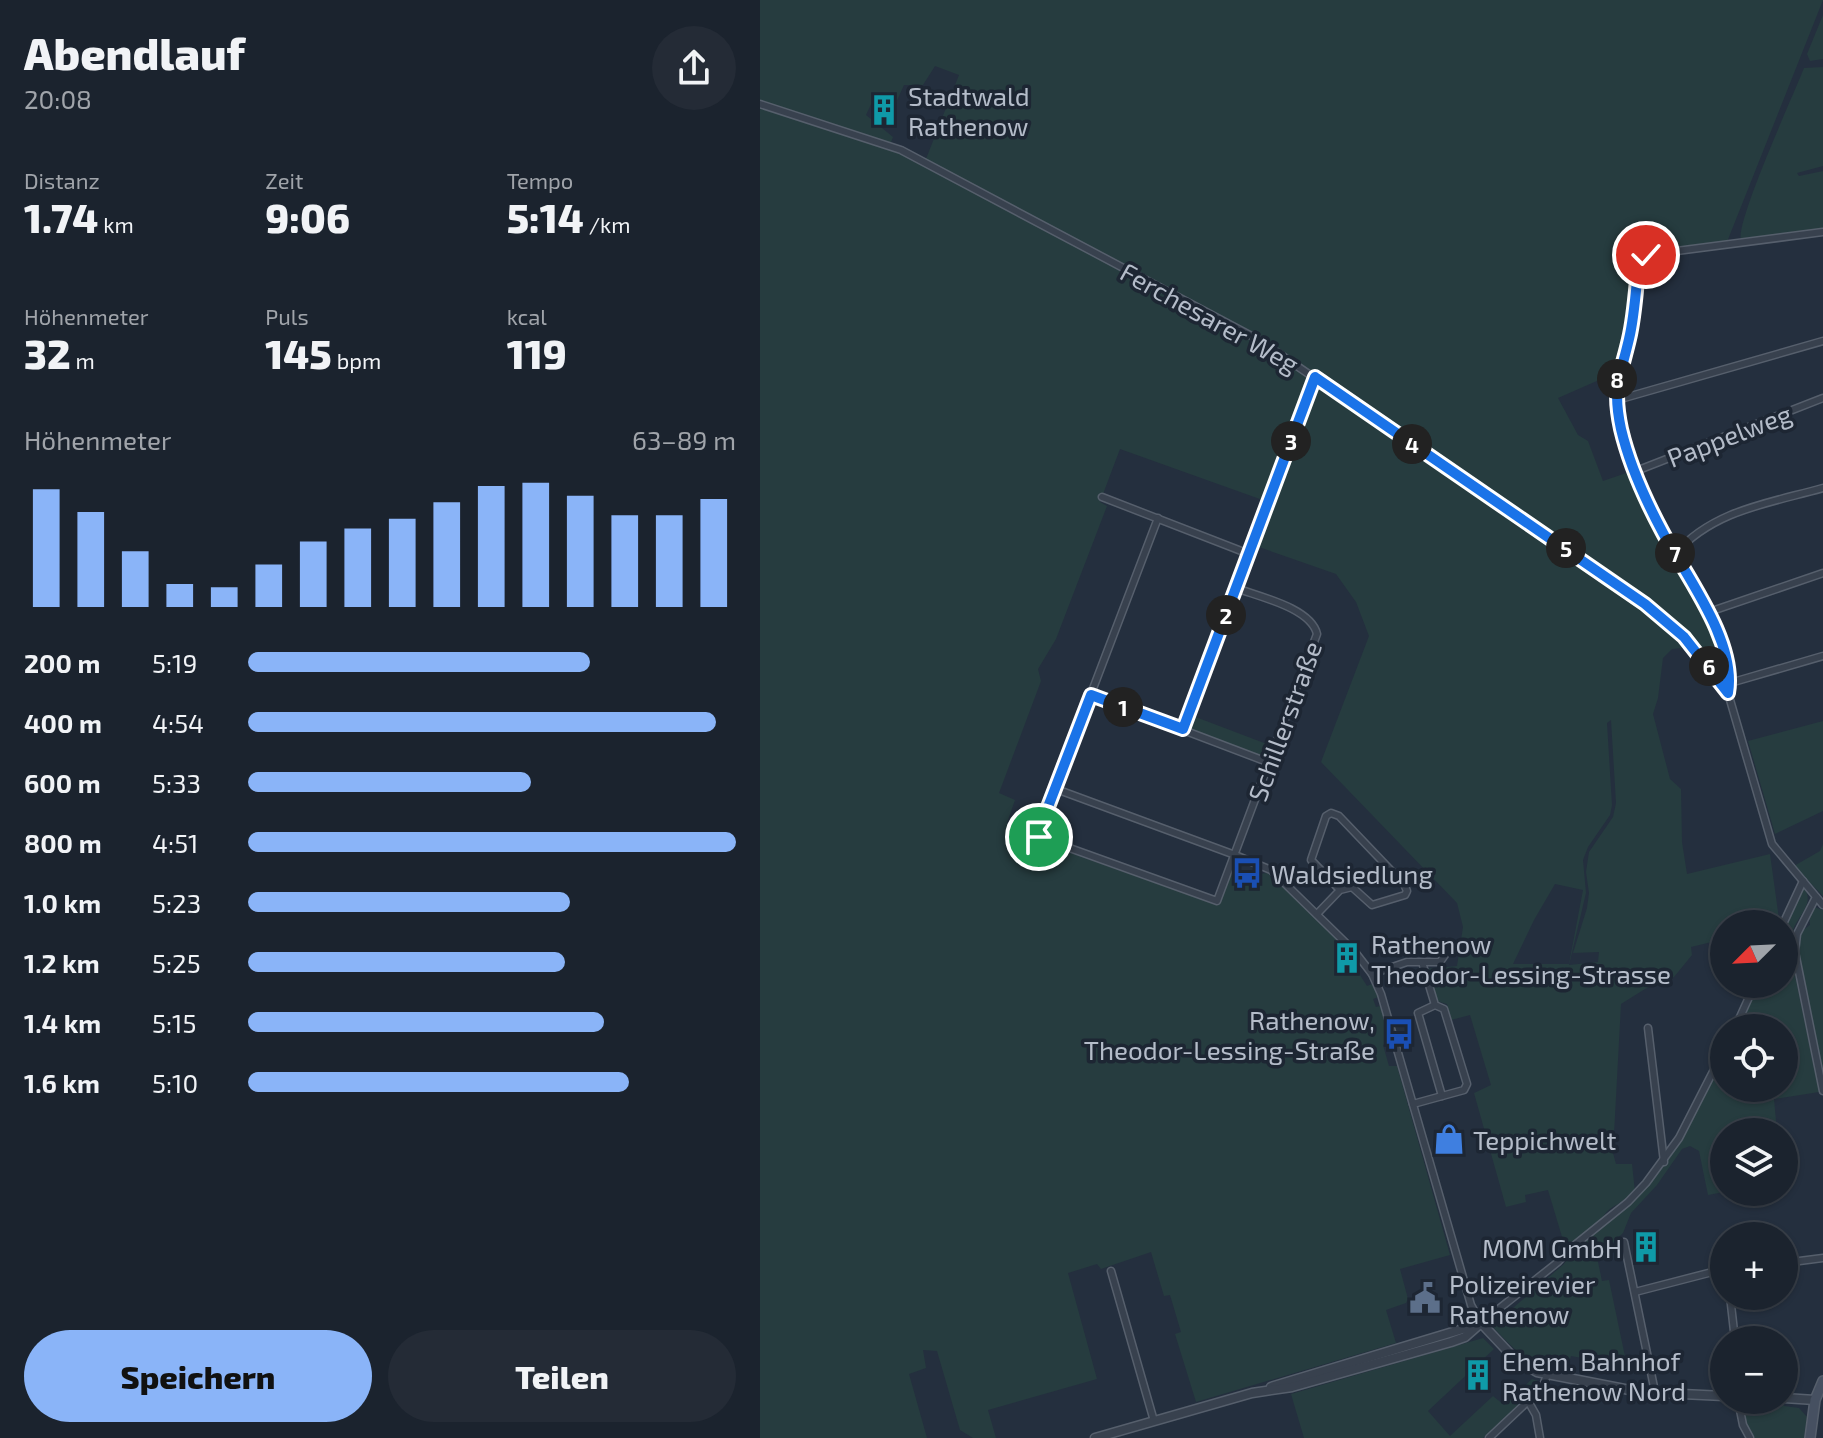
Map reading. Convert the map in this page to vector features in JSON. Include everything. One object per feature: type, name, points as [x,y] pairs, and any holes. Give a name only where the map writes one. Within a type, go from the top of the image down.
[{"type":"main road","points":[[1810,1438],[1823,1381]]},
{"type":"street","name":"Ferchesarer Weg","points":[[760,104],[901,150],[1259,340],[1645,604],[1684,637],[1728,693],[1772,844],[1823,905]]},
{"type":"street","points":[[1823,232],[1642,256],[1629,338],[1617,376],[1617,400],[1625,445],[1659,525],[1709,612],[1730,683],[1823,656]]},
{"type":"street","points":[[1617,400],[1823,341]]},
{"type":"street","points":[[1183,729],[1315,377]]},
{"type":"street","name":"Pappelweg","points":[[1636,471],[1823,398]]},
{"type":"street","points":[[1675,554],[1698,531],[1726,515],[1823,488]]},
{"type":"street","points":[[1102,497],[1249,554]]},
{"type":"street","points":[[1158,518],[1056,789],[1271,870],[1355,952],[1372,974],[1381,994],[1471,1305],[1481,1323],[1520,1364],[1547,1375],[1655,1392],[1710,1395]]},
{"type":"street","points":[[1709,612],[1823,573]]},
{"type":"street","name":"Schillerstraße","points":[[1056,789],[1038,833],[1044,840],[1217,901],[1317,634],[1315,626],[1298,612],[1236,588]]},
{"type":"street","name":"Ferchesarer Weg","points":[[1728,693],[1730,683]]},
{"type":"street","points":[[1091,695],[1270,763]]},
{"type":"street","points":[[1317,914],[1340,890],[1352,887],[1372,905],[1405,895],[1407,891],[1404,884],[1339,816],[1331,813],[1326,816],[1311,860],[1340,890]]},
{"type":"street","points":[[1791,910],[1805,883]]},
{"type":"street","points":[[1816,897],[1797,934],[1795,952],[1823,1091]]},
{"type":"street","points":[[1372,974],[1407,962],[1440,962],[1445,955]]},
{"type":"street","points":[[1422,962],[1435,1005]]},
{"type":"street","points":[[1413,1104],[1464,1090],[1467,1084],[1444,1009],[1435,1005],[1418,1013],[1442,1096]]},
{"type":"street","points":[[1648,1028],[1649,1068],[1664,1162]]},
{"type":"street","points":[[1095,1438],[1261,1391],[1292,1387],[1465,1337],[1628,1202],[1664,1162],[1710,1080]]},
{"type":"street","points":[[1624,1242],[1655,1392]]},
{"type":"street","points":[[1798,1261],[1823,1258]]},
{"type":"street","points":[[1111,1271],[1154,1421]]},
{"type":"street","points":[[1635,1292],[1710,1273]]},
{"type":"street","points":[[1489,1438],[1542,1388],[1547,1375]]},
{"type":"street","points":[[1798,1399],[1819,1400]]},
{"type":"street","points":[[1528,1401],[1536,1415],[1540,1438]]},
{"type":"street","points":[[1741,1414],[1750,1438]]},
{"type":"green space","points":[[760,0],[1823,0],[1727,242],[1638,254],[1627,336],[1615,373],[1558,398],[1578,435],[1588,441],[1603,481],[1632,471],[1697,592],[1728,677],[1717,667],[1715,679],[1682,648],[1672,649],[1663,658],[1653,714],[1670,779],[1681,789],[1682,842],[1687,874],[1770,854],[1778,910],[1710,910],[1710,942],[1691,947],[1692,955],[1674,977],[1645,989],[1621,1004],[1613,1153],[1616,1164],[1632,1164],[1635,1192],[1608,1211],[1566,1250],[1548,1190],[1525,1195],[1526,1202],[1506,1207],[1474,1093],[1491,1085],[1470,1015],[1451,1020],[1447,1004],[1437,1001],[1426,969],[1457,966],[1463,927],[1457,903],[1321,762],[1369,636],[1356,602],[1336,574],[1256,546],[1271,503],[1120,449],[1100,502],[1107,506],[1056,639],[1038,669],[1041,681],[999,793],[1015,800],[1007,823],[1034,833],[1042,843],[1215,904],[1222,896],[1230,874],[1246,876],[1267,873],[1282,884],[1354,957],[1351,961],[1367,986],[1372,984],[1378,997],[1373,999],[1376,1007],[1380,1006],[1392,1041],[1383,1045],[1389,1066],[1397,1066],[1450,1255],[1400,1269],[1408,1299],[1406,1303],[1386,1310],[1396,1343],[1196,1402],[1175,1334],[1181,1332],[1170,1295],[1164,1296],[1151,1252],[1101,1269],[1097,1264],[1068,1273],[1097,1379],[988,1410],[996,1438],[973,1438],[960,1430],[937,1351],[923,1350],[926,1368],[909,1374],[927,1438],[760,1438]],"holes":[[[935,66],[959,75],[924,164],[889,148],[893,137],[866,115],[874,98],[895,105],[904,85],[923,85]],[[1611,720],[1616,803],[1613,817],[1589,852],[1587,908],[1573,953],[1599,952],[1598,962],[1569,965],[1586,893],[1583,860],[1588,847],[1610,815],[1612,805],[1607,723]],[[1555,884],[1583,890],[1569,964],[1513,964]]]},
{"type":"green space","points":[[1823,15],[1823,59],[1810,61],[1807,54]]},
{"type":"green space","points":[[1823,67],[1823,166],[1797,173],[1799,176],[1823,171],[1823,230],[1741,240],[1756,185],[1804,68]]},
{"type":"green space","points":[[1193,716],[1272,746],[1267,758],[1188,728]]},
{"type":"green space","points":[[1823,721],[1823,811],[1775,834],[1748,741]]},
{"type":"green space","points":[[1823,844],[1823,896],[1794,866],[1820,851]]},
{"type":"green space","points":[[1802,885],[1808,898],[1807,904],[1798,920],[1798,910],[1791,910]]},
{"type":"green space","points":[[1814,907],[1823,910],[1823,1072],[1798,948],[1802,931],[1810,925],[1809,914]]},
{"type":"green space","points":[[1798,989],[1819,1092],[1798,1095],[1798,1014],[1743,1014],[1751,998],[1798,998]]},
{"type":"green space","points":[[1710,1084],[1710,1102],[1774,1102],[1776,1118],[1710,1118],[1710,1195],[1699,1151],[1690,1146],[1682,1149],[1657,1185],[1631,1213],[1623,1233],[1597,1257],[1602,1281],[1609,1280],[1627,1366],[1571,1356],[1566,1372],[1532,1362],[1492,1326],[1564,1264],[1587,1238],[1632,1202],[1660,1168]]},
{"type":"green space","points":[[1483,1338],[1494,1349],[1428,1411],[1450,1436],[1493,1396],[1504,1405],[1532,1379],[1538,1381],[1536,1388],[1483,1438],[1304,1438],[1291,1394]]},
{"type":"green space","points":[[1798,1408],[1807,1417],[1804,1438],[1752,1438],[1743,1414],[1798,1414]]},
{"type":"place","name":"Stadtwald Rathenow","points":[[884,110]]},
{"type":"place","name":"Waldsiedlung","points":[[1247,873]]},
{"type":"place","name":"Rathenow Theodor-Lessing-Strasse","points":[[1347,958]]},
{"type":"place","name":"Rathenow, Theodor-Lessing-Straße","points":[[1399,1034]]},
{"type":"place","name":"Teppichwelt","points":[[1449,1139]]},
{"type":"place","name":"MOM GmbH","points":[[1646,1247]]},
{"type":"place","name":"Polizeirevier Rathenow","points":[[1425,1298]]},
{"type":"place","name":"Ehem. Bahnhof Rathenow Nord","points":[[1478,1375]]},
{"type":"route","points":[[1039,837],[1091,695],[1183,729],[1315,377],[1645,604],[1684,637],[1728,693],[1728,668],[1709,612],[1659,525],[1625,445],[1621,427],[1616,382],[1629,338],[1639,260],[1646,255]]}]
